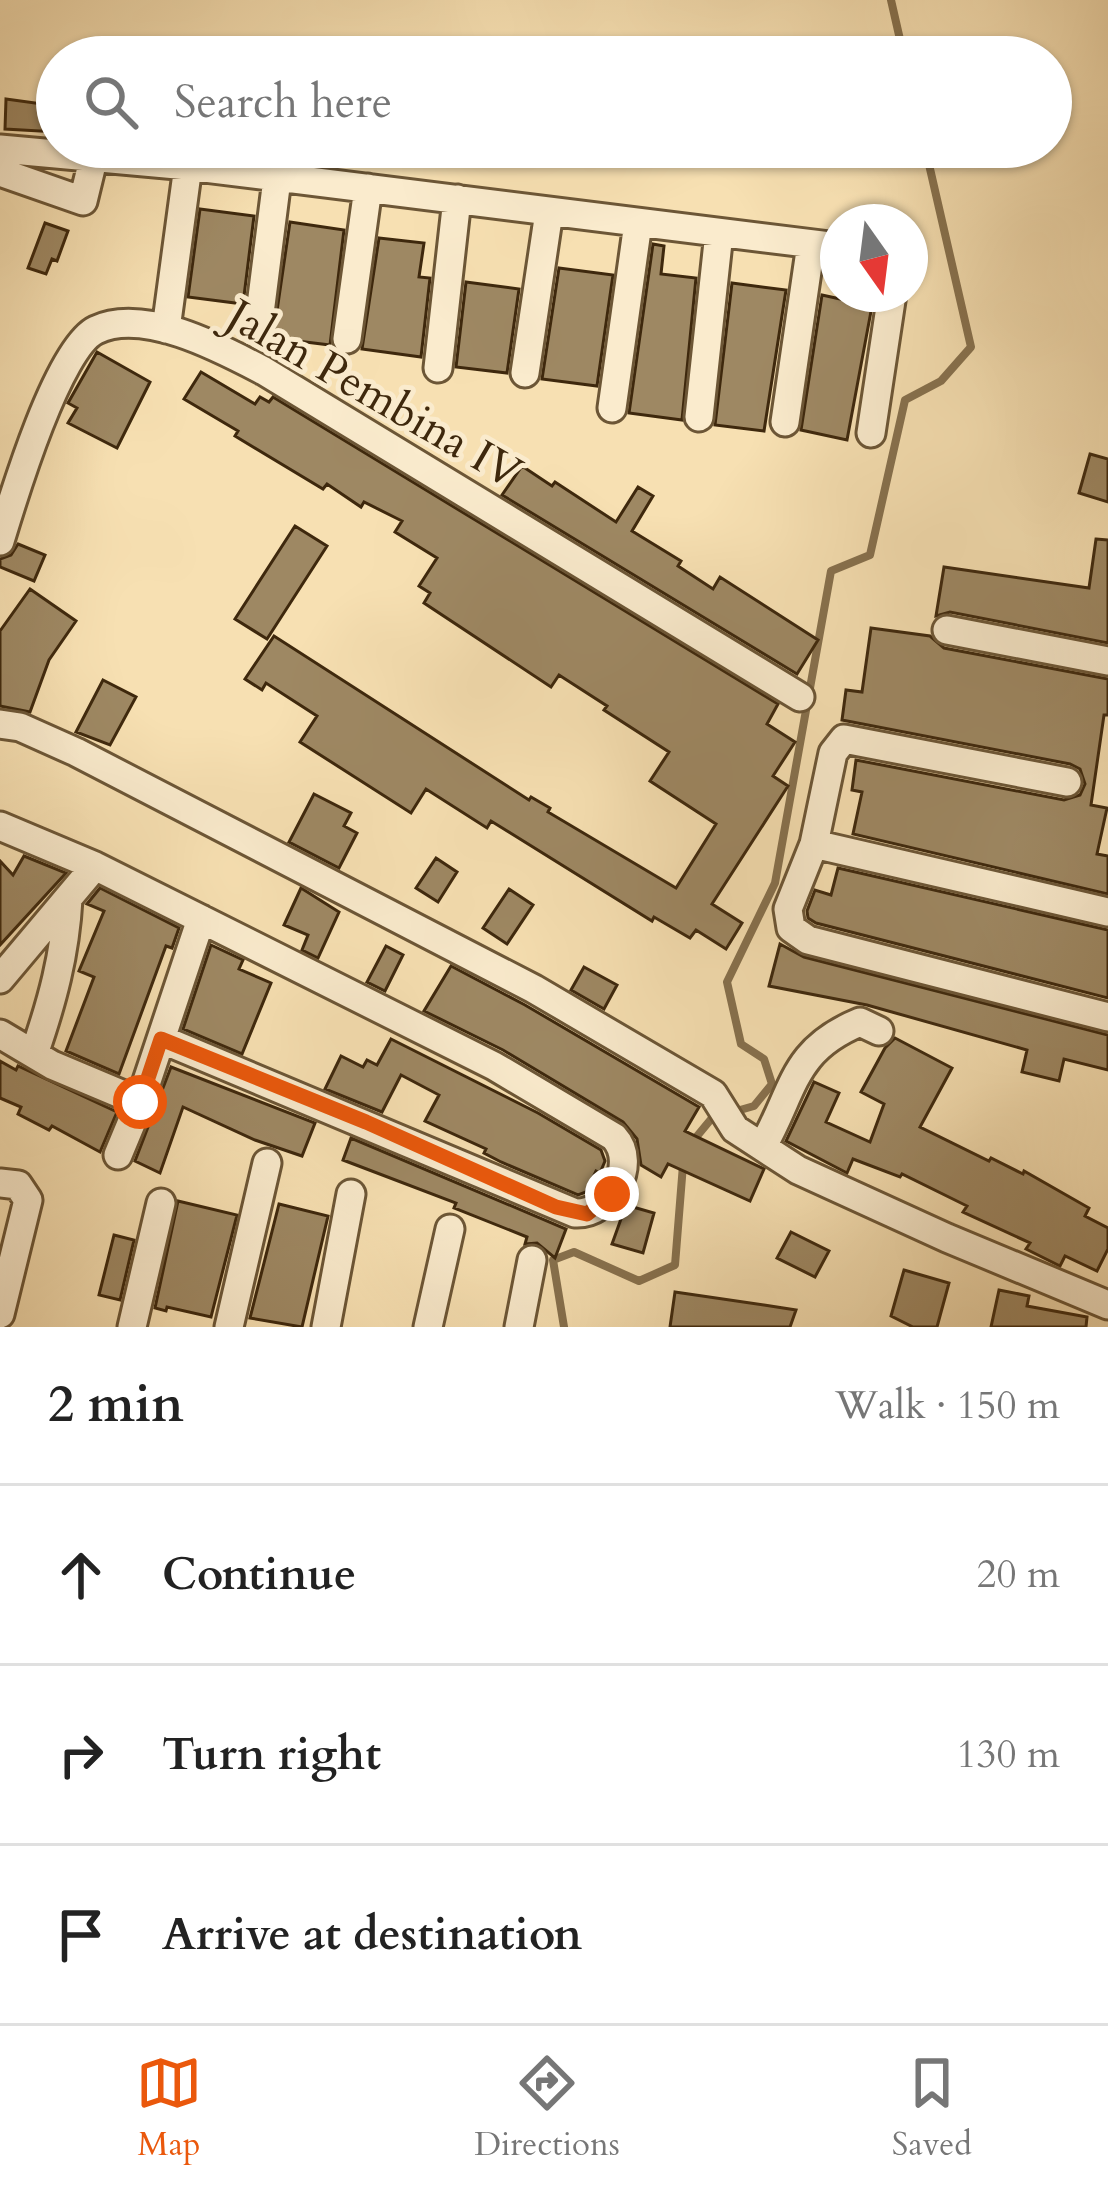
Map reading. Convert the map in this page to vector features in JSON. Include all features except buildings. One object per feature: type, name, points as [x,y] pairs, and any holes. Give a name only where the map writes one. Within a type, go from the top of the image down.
[{"type":"street","points":[[0,149],[36,152]]},
{"type":"street","points":[[0,172],[83,201],[91,168]]},
{"type":"street","points":[[166,329],[188,168]]},
{"type":"street","points":[[203,168],[820,246]]},
{"type":"street","points":[[258,329],[277,178]]},
{"type":"street","points":[[347,339],[368,188]]},
{"type":"street","points":[[438,368],[457,200]]},
{"type":"street","points":[[525,373],[549,212]]},
{"type":"street","points":[[612,409],[638,224]]},
{"type":"street","points":[[699,417],[719,233]]},
{"type":"street","points":[[785,422],[820,264]]},
{"type":"street","points":[[871,434],[889,312]]},
{"type":"street","name":"Jalan Pembina IV","points":[[0,541],[18,484],[76,348],[90,332],[111,324],[166,329],[198,337],[264,370],[800,697]]},
{"type":"street","points":[[947,630],[1108,661]]},
{"type":"street","points":[[0,724],[63,745],[514,978],[713,1094],[735,1129],[798,1170],[1108,1305]]},
{"type":"street","points":[[1067,782],[844,739],[833,752],[814,844],[788,909],[791,928],[808,940],[1108,1017]]},
{"type":"street","points":[[0,826],[95,866],[494,1066],[614,1137],[622,1146],[625,1165],[612,1194],[597,1210],[574,1213],[161,1039]]},
{"type":"street","points":[[814,844],[1108,912]]},
{"type":"street","points":[[0,979],[95,866]]},
{"type":"street","points":[[34,1054],[56,992],[68,899]]},
{"type":"street","points":[[118,1155],[201,919]]},
{"type":"street","points":[[763,1146],[787,1089],[811,1051],[832,1034],[860,1022],[880,1031]]},
{"type":"street","points":[[0,1034],[140,1102]]},
{"type":"street","points":[[229,1327],[267,1163]]},
{"type":"street","points":[[0,1183],[18,1185],[28,1200],[0,1314]]},
{"type":"street","points":[[326,1327],[351,1194]]},
{"type":"street","points":[[132,1327],[161,1203]]},
{"type":"street","points":[[428,1327],[450,1228]]},
{"type":"street","points":[[519,1327],[532,1260]]},
{"type":"waterway","points":[[891,0],[899,36]]},
{"type":"waterway","points":[[693,1141],[712,1118],[754,1106],[772,1084],[764,1059],[741,1044],[727,982],[775,883],[831,571],[870,555],[905,400],[941,381],[971,347],[930,168]]},
{"type":"waterway","points":[[564,1327],[553,1260],[574,1252],[639,1281],[675,1265],[683,1165]]},
{"type":"route","points":[[140,1102],[161,1039],[366,1122],[556,1207],[587,1214],[612,1194]]}]
